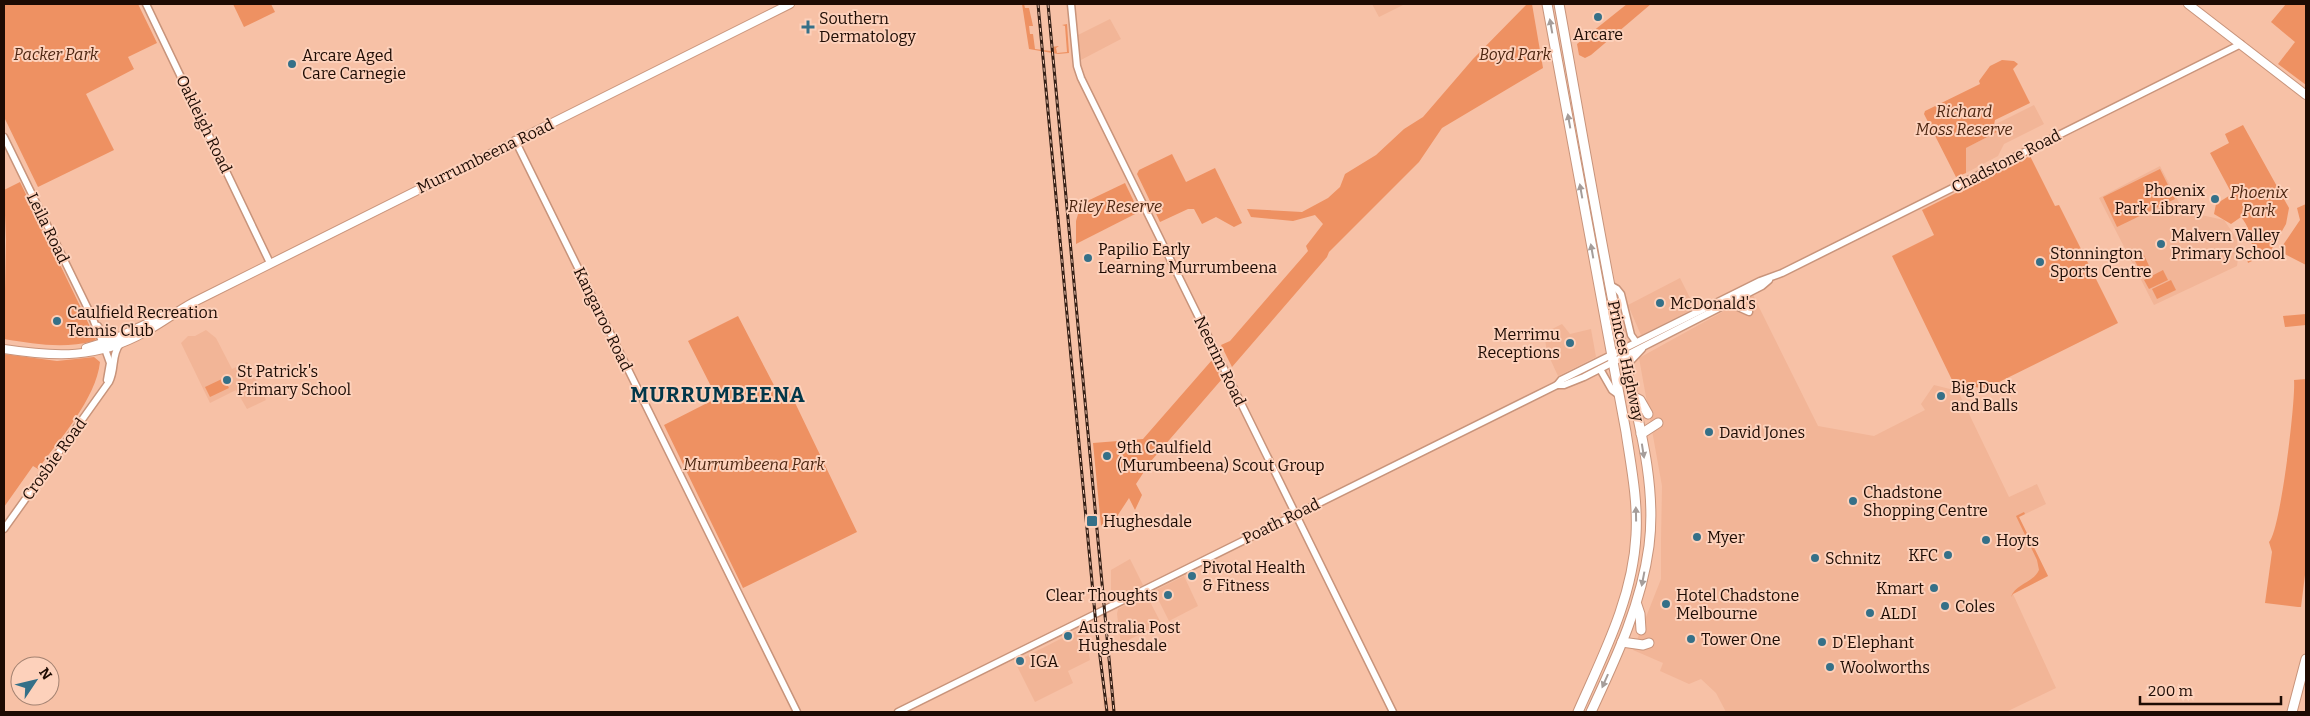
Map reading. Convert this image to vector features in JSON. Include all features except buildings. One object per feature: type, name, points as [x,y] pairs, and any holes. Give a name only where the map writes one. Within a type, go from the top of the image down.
[{"type":"highway","name":"Princes Highway","points":[[1547,4],[1607,362],[1618,396],[1636,502],[1636,533],[1630,579],[1616,625],[1578,712]]},
{"type":"highway","name":"Princes Highway","points":[[1559,4],[1610,285],[1641,434],[1648,480],[1649,545],[1637,606],[1591,712]]},
{"type":"highway","points":[[1632,396],[1640,400],[1648,414]]},
{"type":"highway","points":[[1641,434],[1658,423]]},
{"type":"highway","points":[[1620,584],[1630,579]]},
{"type":"highway","points":[[1637,606],[1640,614],[1641,630]]},
{"type":"highway","points":[[1622,642],[1643,646],[1649,643]]},
{"type":"highway","points":[[2292,712],[2306,659]]},
{"type":"main road","name":"Murrumbeena Road","points":[[4,349],[57,356],[96,351],[790,4]]},
{"type":"main road","points":[[2188,4],[2306,95]]},
{"type":"main road","name":"Murrumbeena Road","points":[[4,344],[62,351],[120,344],[146,331],[181,309]]},
{"type":"street","name":"Oakleigh Road","points":[[146,4],[272,262]]},
{"type":"street","name":"Neerim Road","points":[[1071,4],[1077,66],[1081,78],[1393,712]]},
{"type":"street","name":"Chadstone Road","points":[[1624,357],[1636,342],[1760,281],[1771,278],[2241,44]]},
{"type":"street","name":"Leila Road","points":[[4,137],[93,319],[105,346],[112,370]]},
{"type":"street","name":"Kangaroo Road","points":[[516,140],[797,712]]},
{"type":"street","name":"Chadstone Road","points":[[1607,362],[1624,357],[1762,286],[1771,278]]},
{"type":"street","points":[[1610,285],[1617,288],[1621,294],[1631,335],[1636,342]]},
{"type":"street","points":[[1729,303],[1749,312]]},
{"type":"street","points":[[112,370],[115,351],[120,344]]},
{"type":"street","points":[[96,351],[105,358],[112,370]]},
{"type":"street","name":"Poath Road","points":[[898,712],[1557,385],[1561,380],[1607,362]]},
{"type":"street","points":[[1607,362],[1612,390],[1618,396]]},
{"type":"street","name":"Crosbie Road","points":[[4,529],[104,388],[112,370]]},
{"type":"shaded area","points":[[1073,4],[1078,35],[1110,19],[1121,39],[1079,61]]},
{"type":"shaded area","points":[[1372,4],[1405,4],[1379,17]]},
{"type":"shaded area","points":[[2034,105],[2044,124],[2004,144],[1998,156],[1966,173],[1966,148],[1997,132],[1994,125]]},
{"type":"shaded area","name":"Malvern Valley Primary School","points":[[2160,166],[2186,216],[2192,213],[2224,220],[2237,239],[2238,258],[2237,266],[2154,305],[2099,198]]},
{"type":"shaded area","points":[[1680,278],[1695,308],[1641,335],[1628,305]]},
{"type":"shaded area","name":"Chadstone Shopping Centre","points":[[1753,295],[1818,426],[1874,436],[1925,410],[1921,404],[1934,385],[1958,391],[2009,497],[2037,484],[2046,504],[2019,517],[2048,576],[2013,594],[2056,688],[2006,712],[1726,712],[1716,693],[1701,679],[1689,684],[1660,671],[1663,663],[1633,650],[1661,579],[1662,486],[1639,358]]},
{"type":"shaded area","points":[[1562,324],[1570,334],[1591,329],[1596,357],[1558,376],[1547,352],[1544,333]]},
{"type":"shaded area","name":"St Patrick's Primary School","points":[[206,330],[216,338],[232,369],[247,362],[266,400],[247,409],[236,390],[210,403],[181,343],[188,336],[195,336]]},
{"type":"shaded area","points":[[1130,559],[1143,585],[1116,599],[1111,596],[1111,570]]},
{"type":"shaded area","points":[[1184,576],[1198,606],[1169,621],[1154,591]]},
{"type":"shaded area","points":[[1146,594],[1161,623],[1121,644],[1118,609]]},
{"type":"shaded area","points":[[1084,627],[1090,660],[1068,671],[1073,683],[1035,702],[1015,662]]},
{"type":"shaded area","points":[[1115,697],[1116,712],[1104,712],[1103,698]]},
{"type":"green space","name":"Packer Park","points":[[4,4],[138,4],[157,43],[128,57],[134,69],[86,94],[114,150],[38,187],[4,117]]},
{"type":"green space","points":[[233,4],[271,4],[275,12],[244,27]]},
{"type":"green space","points":[[1022,4],[1024,4],[1025,8],[1029,8],[1033,26],[1029,26],[1030,34],[1033,34],[1035,49],[1051,51],[1051,47],[1059,46],[1056,48],[1057,53],[1067,52],[1065,26],[1062,25],[1067,24],[1069,53],[1058,54],[1029,49]]},
{"type":"green space","name":"Boyd Park","points":[[1527,4],[1532,4],[1543,68],[1442,128],[1419,162],[1329,252],[1327,257],[1232,367],[1221,345],[1230,341],[1308,251],[1306,246],[1323,224],[1315,215],[1293,221],[1251,217],[1247,209],[1302,212],[1328,198],[1340,187],[1345,174],[1376,155],[1404,129],[1423,117],[1473,59]]},
{"type":"green space","points":[[1627,4],[1651,4],[1591,55],[1585,58],[1579,55],[1577,44]]},
{"type":"green space","points":[[2286,4],[2306,4],[2306,85],[2278,64],[2295,42],[2271,22]]},
{"type":"green space","name":"Richard Moss Reserve","points":[[2002,60],[2014,61],[2018,64],[2013,69],[2030,103],[1995,120],[1994,125],[1997,132],[1966,148],[1966,173],[1956,177],[1924,114],[1925,111],[1980,84],[1979,81],[1990,66]]},
{"type":"green space","name":"Phoenix Park","points":[[2243,125],[2289,208],[2286,224],[2270,252],[2248,263],[2246,255],[2251,254],[2252,244],[2244,221],[2241,217],[2231,224],[2214,214],[2216,204],[2232,194],[2210,153],[2229,143],[2225,134]]},
{"type":"green space","points":[[1172,154],[1186,182],[1215,168],[1242,223],[1234,227],[1216,217],[1202,224],[1194,209],[1188,209],[1160,222],[1137,174],[1139,170]]},
{"type":"green space","points":[[2030,156],[2055,206],[2059,205],[2118,323],[1989,387],[1979,388],[1952,380],[1892,256],[1934,235],[1922,210]]},
{"type":"green space","points":[[2160,169],[2175,199],[2117,227],[2103,197]]},
{"type":"green space","points":[[20,182],[96,339],[94,341],[60,345],[4,339],[6,240],[4,190]]},
{"type":"green space","name":"Riley Reserve","points":[[1125,183],[1139,212],[1076,244],[1076,221],[1081,204]]},
{"type":"green space","points":[[2306,204],[2306,265],[2279,251],[2300,220],[2297,208]]},
{"type":"green space","points":[[2143,253],[2152,272],[2143,277],[2133,257]]},
{"type":"green space","points":[[2163,270],[2168,280],[2149,289],[2144,280]]},
{"type":"green space","points":[[2171,280],[2176,290],[2157,299],[2152,289]]},
{"type":"green space","points":[[2306,314],[2306,325],[2285,327],[2283,316]]},
{"type":"green space","name":"Murrumbeena Park","points":[[738,316],[777,391],[787,386],[857,532],[743,588],[664,425],[717,398],[688,341]]},
{"type":"green space","points":[[4,354],[57,361],[94,357],[100,362],[92,390],[66,432],[38,469],[33,466],[4,507]]},
{"type":"green space","points":[[1212,360],[1222,379],[1151,461],[1136,484],[1142,495],[1135,510],[1129,498],[1116,518],[1108,517],[1101,526],[1093,443],[1143,439]]},
{"type":"green space","points":[[224,378],[229,388],[210,397],[205,387]]},
{"type":"green space","points":[[2306,379],[2306,567],[2301,607],[2298,607],[2265,603],[2272,552],[2269,542],[2278,516],[2282,492],[2290,438],[2294,380]]},
{"type":"green space","points":[[2024,512],[2025,514],[2019,517],[2048,576],[2013,594],[2011,597],[2016,589],[2033,578],[2039,570],[2037,560],[2016,516]]},
{"type":"railway","points":[[1038,4],[1096,625],[1107,712]]},
{"type":"railway","points":[[1048,4],[1114,712]]},
{"type":"place","name":"Arcare","points":[[1598,17]]},
{"type":"place","name":"Southern Dermatology","points":[[808,27]]},
{"type":"place","name":"Arcare Aged Care Carnegie","points":[[292,64]]},
{"type":"place","name":"Phoenix Park Library","points":[[2215,199]]},
{"type":"place","name":"Malvern Valley Primary School","points":[[2161,244]]},
{"type":"place","name":"Papilio Early Learning Murrumbeena","points":[[1088,258]]},
{"type":"place","name":"Stonnington Sports Centre","points":[[2040,262]]},
{"type":"place","name":"McDonald's","points":[[1660,303]]},
{"type":"place","name":"Caulfield Recreation Tennis Club","points":[[57,321]]},
{"type":"place","name":"Merrimu Receptions","points":[[1570,343]]},
{"type":"place","name":"St Patrick's Primary School","points":[[227,380]]},
{"type":"place","name":"Big Duck and Balls","points":[[1941,396]]},
{"type":"place","name":"David Jones","points":[[1709,432]]},
{"type":"place","name":"9th Caulfield (Murumbeena) Scout Group","points":[[1107,456]]},
{"type":"place","name":"Chadstone Shopping Centre","points":[[1853,501]]},
{"type":"place","name":"Hughesdale","points":[[1092,521]]},
{"type":"place","name":"Myer","points":[[1697,537]]},
{"type":"place","name":"Hoyts","points":[[1986,540]]},
{"type":"place","name":"KFC","points":[[1948,555]]},
{"type":"place","name":"Schnitz","points":[[1815,558]]},
{"type":"place","name":"Pivotal Health & Fitness","points":[[1192,576]]},
{"type":"place","name":"Kmart","points":[[1934,588]]},
{"type":"place","name":"Clear Thoughts","points":[[1168,595]]},
{"type":"place","name":"Hotel Chadstone Melbourne","points":[[1666,604]]},
{"type":"place","name":"Coles","points":[[1945,606]]},
{"type":"place","name":"ALDI","points":[[1870,613]]},
{"type":"place","name":"Australia Post Hughesdale","points":[[1068,636]]},
{"type":"place","name":"Tower One","points":[[1691,639]]},
{"type":"place","name":"D'Elephant","points":[[1822,642]]},
{"type":"place","name":"IGA","points":[[1020,661]]},
{"type":"place","name":"Woolworths","points":[[1830,667]]},
{"type":"district","name":"MURRUMBEENA","points":[[718,395]]}]
